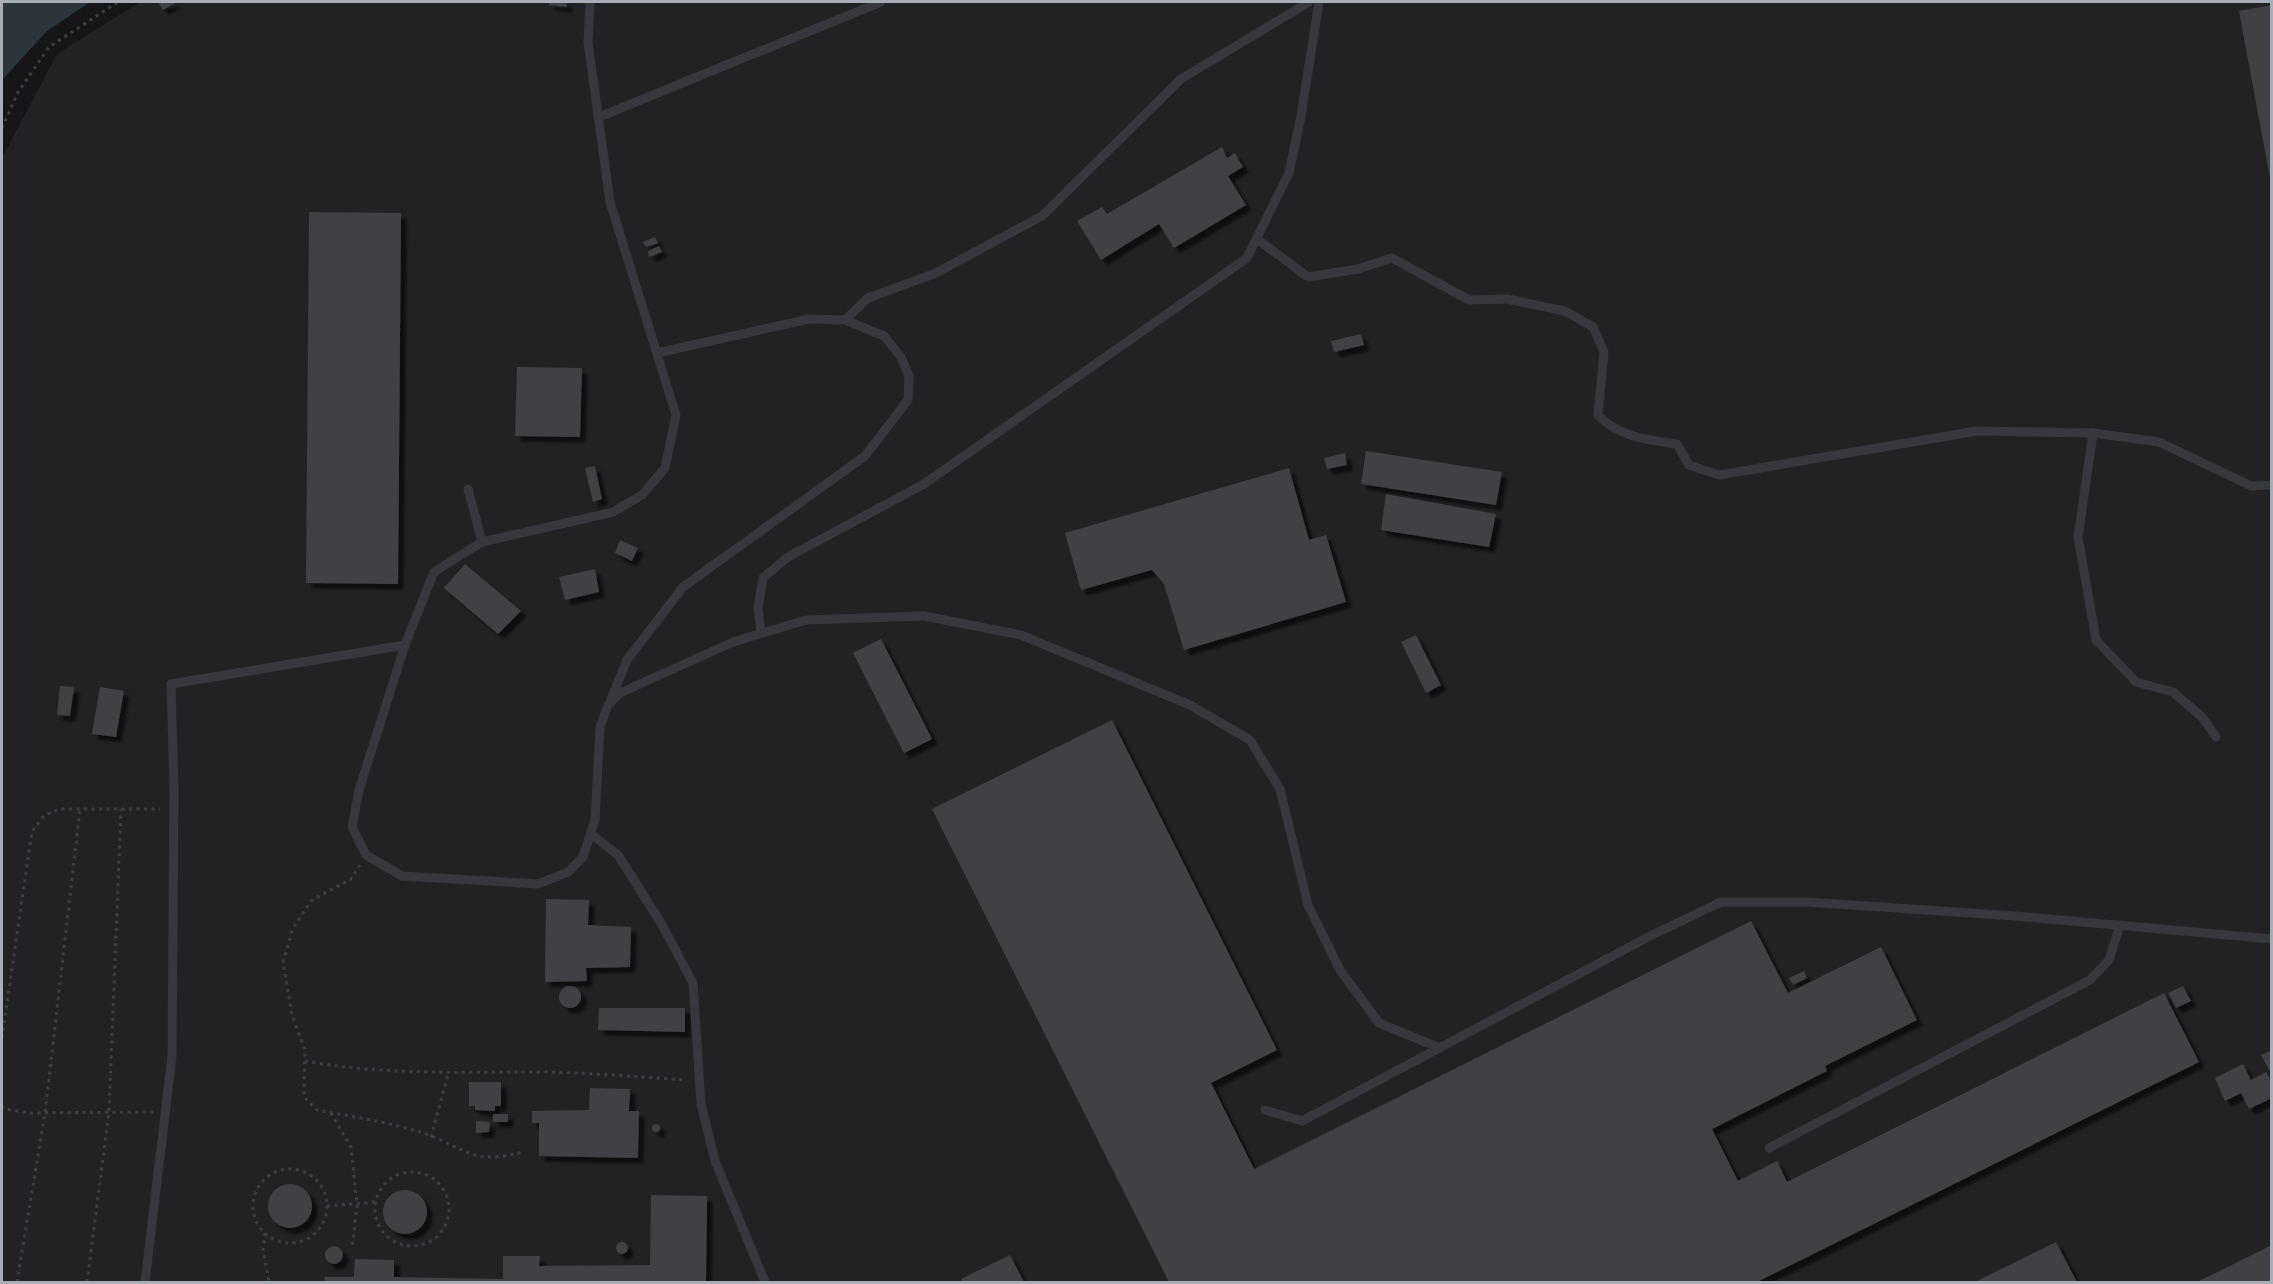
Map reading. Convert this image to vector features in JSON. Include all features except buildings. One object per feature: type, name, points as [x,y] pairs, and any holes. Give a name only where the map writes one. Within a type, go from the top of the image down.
[{"type":"lane","points":[[590,2],[588,42],[610,202],[676,415],[664,468],[642,495],[613,512],[482,542],[434,572],[405,645],[359,790],[352,827],[366,855],[402,876],[538,884],[568,872],[583,857],[595,820],[600,727],[627,660],[682,586],[865,456],[908,400],[909,376],[901,357],[884,336],[845,320],[809,319],[657,353]]},
{"type":"lane","points":[[598,117],[880,2]]},
{"type":"lane","points":[[845,320],[868,298],[936,273],[1042,216],[1181,79],[1309,2]]},
{"type":"lane","points":[[761,633],[758,608],[763,578],[788,557],[924,484],[1247,258],[1289,173],[1302,116],[1319,2]]},
{"type":"lane","points":[[1257,239],[1308,277],[1358,268],[1392,258],[1469,300],[1507,299],[1565,311],[1593,327],[1604,352],[1598,416],[1609,428],[1643,439],[1677,444],[1689,465],[1719,475],[1977,431],[2093,433],[2160,442],[2251,486],[2271,485]]},
{"type":"lane","points":[[2093,433],[2078,537],[2096,639],[2136,682],[2173,692],[2202,717],[2216,737]]},
{"type":"lane","points":[[468,489],[482,542]]},
{"type":"lane","points":[[608,705],[620,693],[733,642],[806,620],[924,616],[1021,635],[1190,705],[1250,740],[1280,789],[1308,905],[1340,970],[1379,1023],[1440,1048]]},
{"type":"lane","points":[[145,1282],[172,1056],[174,809],[171,684],[405,645]]},
{"type":"lane","points":[[591,834],[618,855],[661,923],[693,983],[701,1104],[715,1161],[765,1282]]},
{"type":"lane","points":[[1265,1110],[1302,1121],[1652,935],[1721,902],[1818,903],[2120,925],[2271,939]]},
{"type":"lane","points":[[1769,1148],[2091,980],[2109,960],[2120,925]]},
{"type":"path","points":[[2,128],[18,92],[49,47],[117,2]]},
{"type":"path","points":[[2,1038],[32,831],[44,816],[59,809],[174,809]]},
{"type":"path","points":[[17,1282],[45,1113],[80,809]]},
{"type":"path","points":[[87,1282],[109,1113],[121,809]]},
{"type":"path","points":[[366,855],[351,879],[312,900],[293,928],[283,963],[292,1015],[305,1050],[304,1097],[317,1110],[374,1121],[431,1137],[472,1156],[503,1157],[523,1152]]},
{"type":"path","points":[[305,1061],[343,1068],[448,1074],[599,1073],[699,1081]]},
{"type":"path","points":[[431,1137],[448,1074]]},
{"type":"path","points":[[2,1106],[4,1109],[45,1113],[165,1112]]},
{"type":"path","points":[[331,1113],[351,1147],[357,1205],[352,1248]]},
{"type":"path","points":[[300,1170],[311,1175],[326,1194],[327,1206],[319,1229],[305,1239],[287,1243],[265,1233],[257,1223],[254,1199],[258,1187],[276,1171],[300,1170]]},
{"type":"path","points":[[327,1206],[375,1202],[388,1181],[410,1172],[422,1173],[442,1187],[448,1198],[447,1221],[432,1240],[421,1245],[397,1243],[379,1227],[375,1202]]},
{"type":"path","points":[[265,1233],[263,1250],[269,1282]]},
{"type":"shaded area","points":[[2,2],[90,2],[47,31],[2,80]]},
{"type":"shaded area","points":[[140,2],[2271,2],[2271,1282],[2,1282],[2,158],[57,54]]}]
